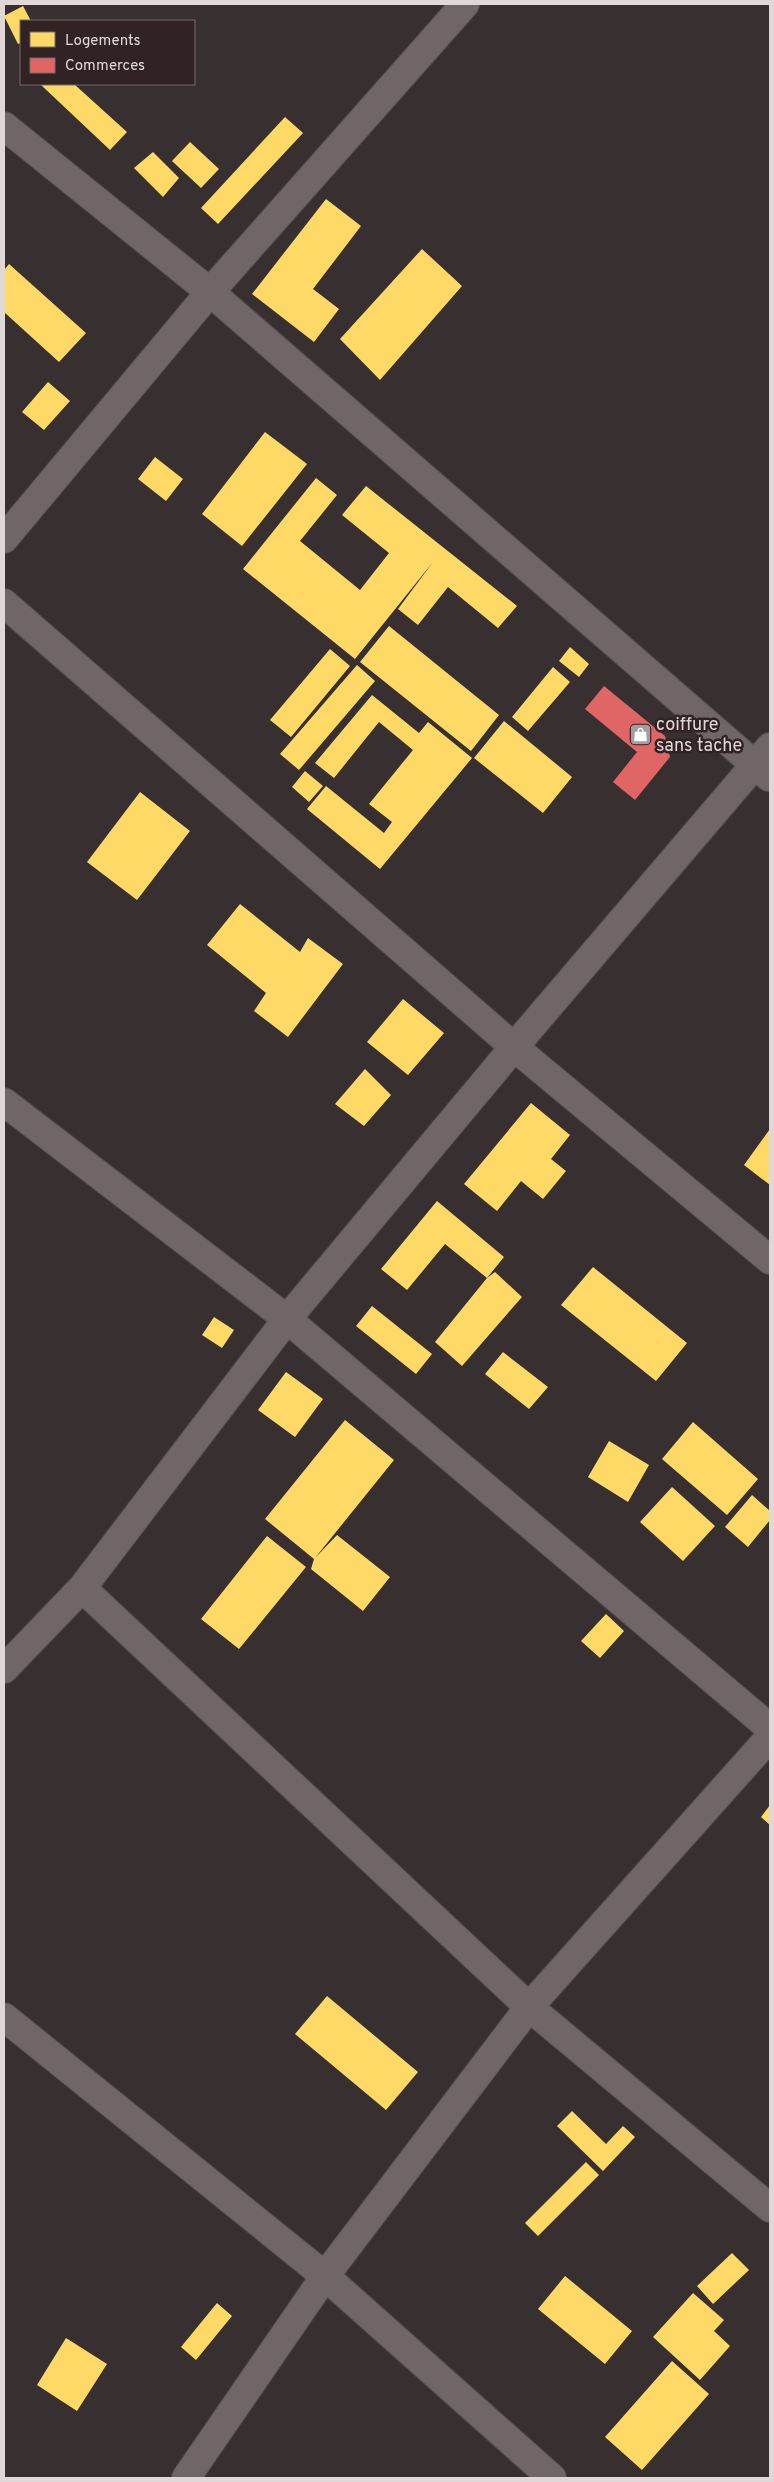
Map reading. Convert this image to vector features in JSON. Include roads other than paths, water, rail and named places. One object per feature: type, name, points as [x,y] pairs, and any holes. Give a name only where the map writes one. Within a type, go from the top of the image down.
[{"type":"street","points":[[4,539],[210,292],[451,9]]},
{"type":"street","points":[[4,126],[210,292],[765,763],[514,1047],[287,1319],[82,1588],[4,1669]]},
{"type":"street","points":[[4,603],[514,1047],[770,1260]]},
{"type":"street","points":[[4,1102],[287,1319],[770,1728]]},
{"type":"street","points":[[82,1588],[529,2007],[770,2208]]},
{"type":"street","points":[[186,2478],[325,2276],[529,2007],[770,1737]]},
{"type":"street","points":[[4,2017],[325,2276],[552,2478]]},
{"type":"place","name":"coiffure sans tache","points":[[640,735]]}]
